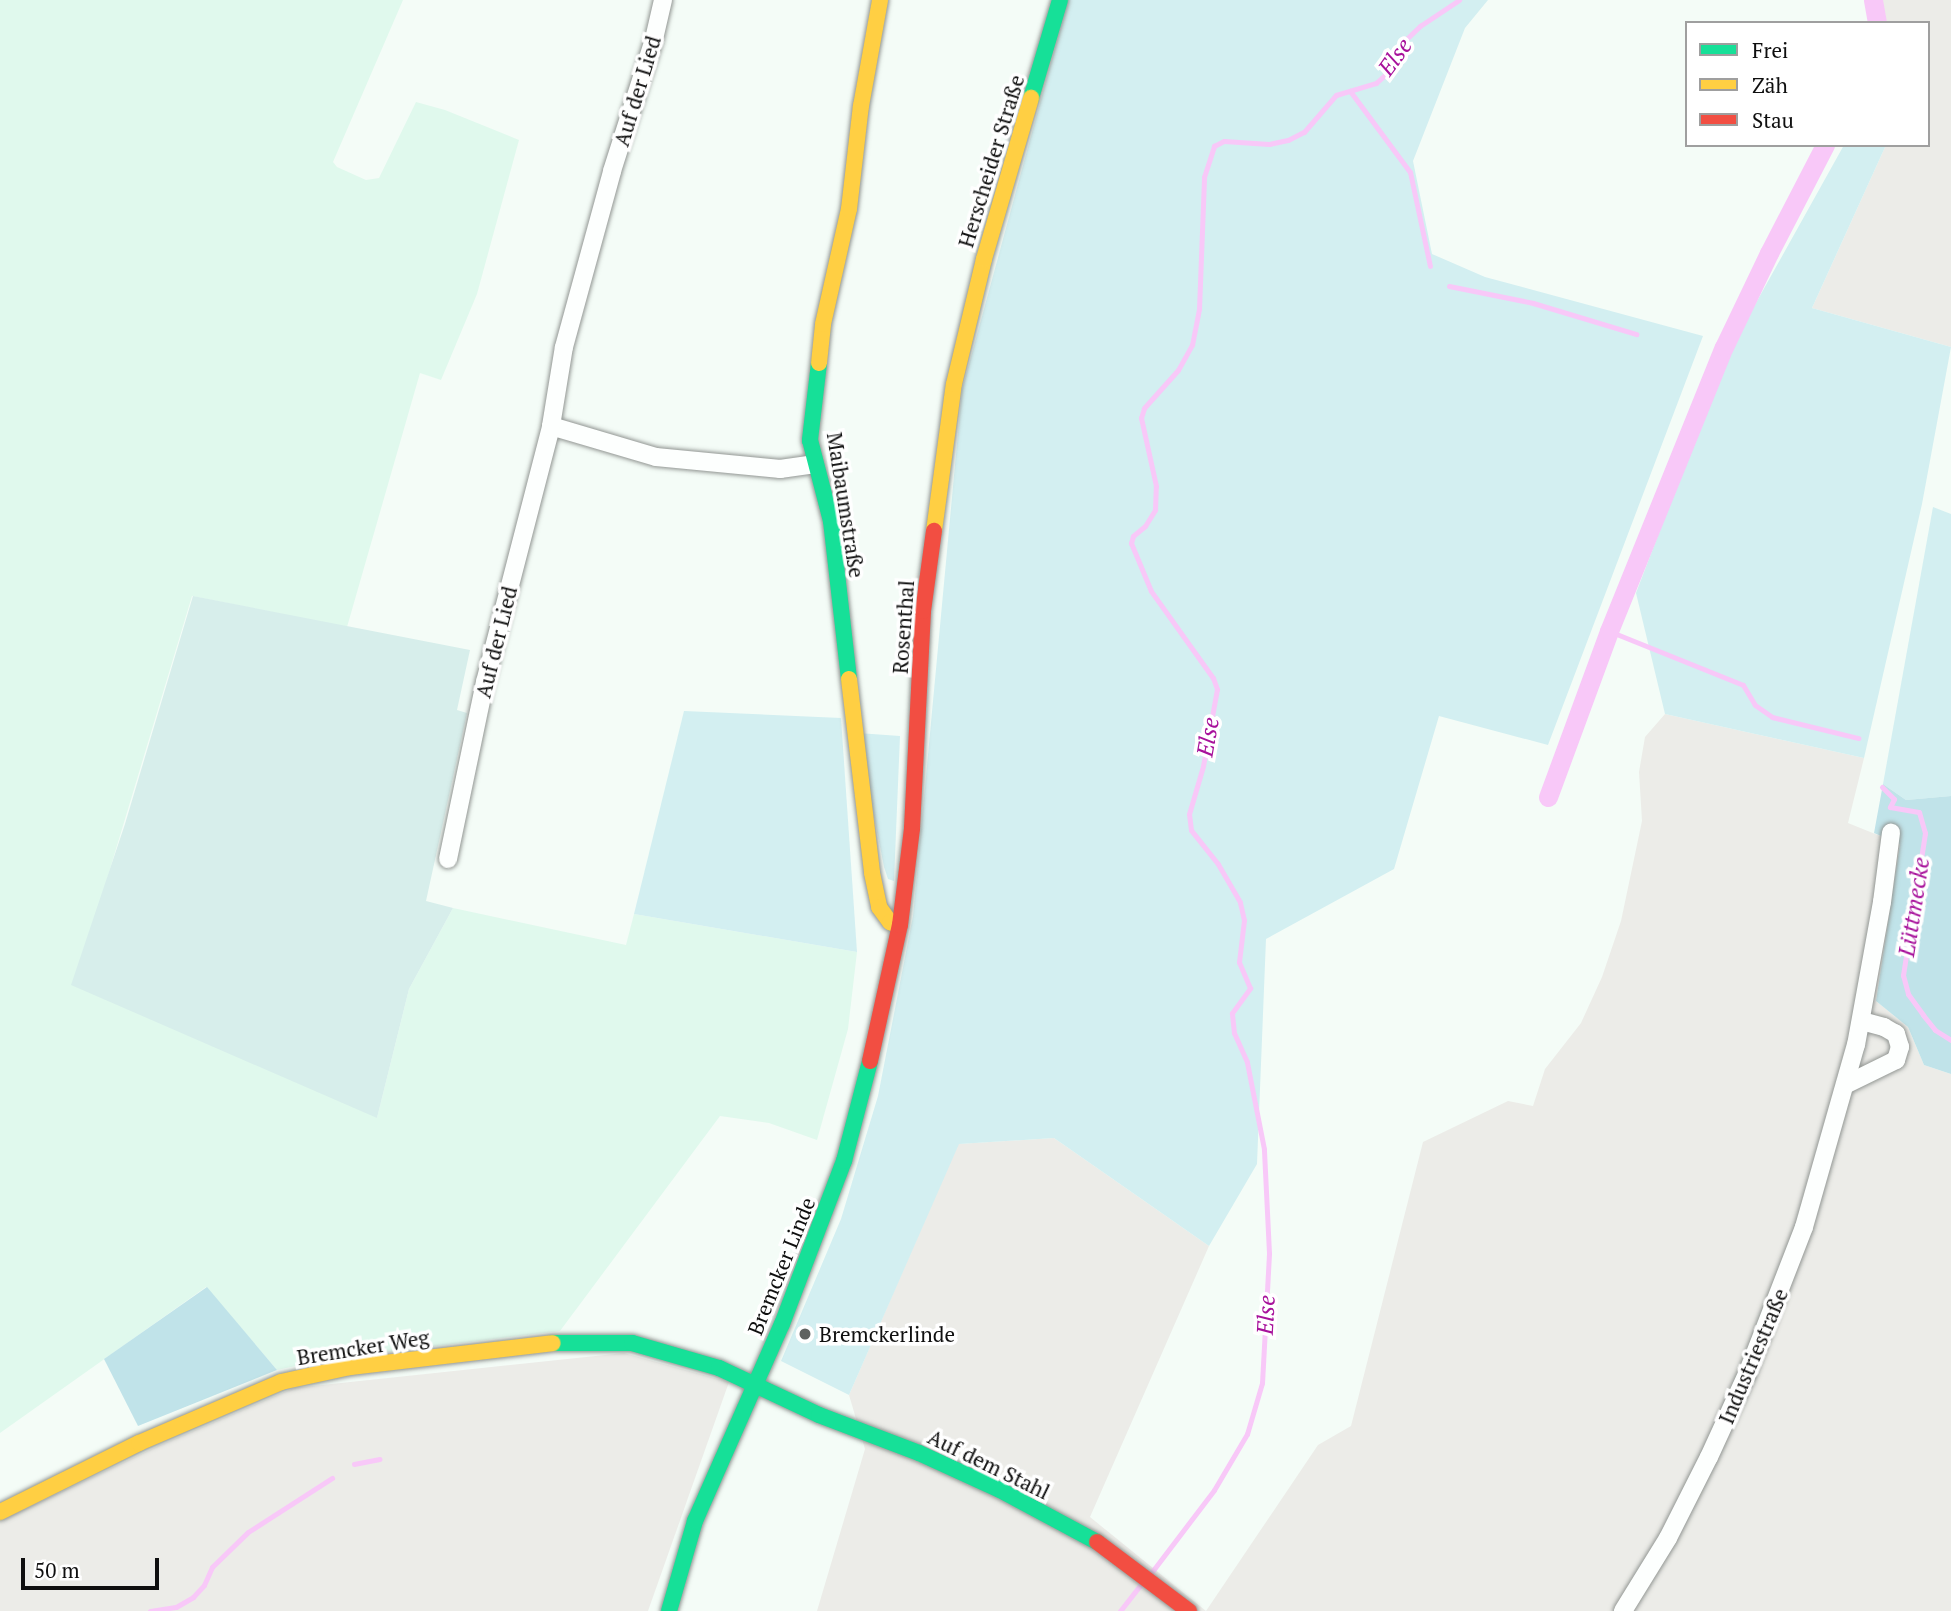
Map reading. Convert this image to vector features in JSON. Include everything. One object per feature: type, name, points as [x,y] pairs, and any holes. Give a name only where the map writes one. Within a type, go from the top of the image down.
[{"type":"street","name":"Auf der Lied","points":[[448,859],[485,682],[551,426],[564,347],[611,171],[654,39],[663,0]]},
{"type":"street","name":"Maibaumstraße","points":[[880,0],[862,106],[849,209],[823,324],[810,440],[814,464],[831,521],[872,873],[879,907],[890,922],[900,925]]},
{"type":"street","name":"Herscheider Straße","points":[[964,334],[1060,0]]},
{"type":"street","name":"Rosenthal","points":[[900,925],[912,828],[923,611],[948,420],[964,334]]},
{"type":"street","points":[[551,426],[656,457],[780,469],[814,464]]},
{"type":"street","name":"Industriestraße","points":[[1623,1611],[1668,1538],[1747,1374],[1804,1227],[1861,1021],[1891,833]]},
{"type":"street","name":"Bremcker Linde","points":[[669,1611],[695,1521],[782,1324],[844,1161],[883,1014],[900,925]]},
{"type":"street","points":[[1845,1085],[1896,1060],[1900,1047],[1896,1034],[1884,1027],[1861,1021]]},
{"type":"street","name":"Bremcker Weg","points":[[0,1512],[238,1398],[281,1382],[320,1372],[585,1340],[632,1343],[666,1351],[719,1368],[754,1386]]},
{"type":"street","name":"Auf dem Stahl","points":[[754,1386],[1000,1490],[1097,1542],[1189,1611]]},
{"type":"shaded area","points":[[1068,0],[1488,0],[1465,28],[1413,161],[1432,254],[1485,277],[1703,336],[1548,745],[1439,716],[1394,869],[1266,939],[1257,1164],[1209,1246],[1054,1138],[959,1144],[849,1395],[781,1361],[841,1219],[878,1096],[913,916],[962,390]]},
{"type":"shaded area","points":[[1877,0],[1951,0],[1951,347],[1812,308],[1885,147],[1930,147],[1930,21],[1880,21]]},
{"type":"shaded area","points":[[1843,147],[1885,147],[1812,308],[1951,347],[1922,504],[1864,758],[1665,714],[1636,593],[1727,355]]},
{"type":"shaded area","points":[[1933,507],[1951,514],[1951,796],[1906,800],[1883,784]]},
{"type":"shaded area","points":[[193,596],[470,650],[457,710],[467,713],[426,901],[453,908],[409,989],[377,1118],[71,985],[125,824]]},
{"type":"shaded area","points":[[684,711],[841,718],[857,952],[634,914]]},
{"type":"shaded area","points":[[1665,714],[1864,758],[1848,823],[1900,844],[1876,1001],[1908,1027],[1924,1065],[1951,1074],[1951,1611],[1206,1611],[1318,1445],[1351,1426],[1423,1142],[1508,1101],[1533,1106],[1545,1069],[1581,1023],[1602,977],[1621,921],[1642,821],[1639,772],[1645,737]]},
{"type":"shaded area","points":[[858,733],[900,736],[894,881],[888,879],[884,867]]},
{"type":"shaded area","points":[[1883,784],[1906,800],[1951,796],[1951,1074],[1924,1065],[1908,1027],[1876,1001],[1900,844],[1874,833]]},
{"type":"shaded area","points":[[1054,1138],[1209,1246],[1090,1517],[1206,1611],[817,1611],[865,1449],[849,1395],[958,1144]]},
{"type":"shaded area","points":[[207,1287],[277,1370],[138,1426],[104,1359]]},
{"type":"shaded area","points":[[624,1353],[729,1382],[648,1611],[0,1611],[0,1521],[158,1446],[294,1388]]},
{"type":"green space","points":[[0,0],[403,0],[333,162],[337,167],[366,180],[379,178],[416,102],[445,110],[519,140],[477,294],[441,380],[420,373],[347,627],[192,596],[101,899],[377,1118],[409,989],[453,908],[626,945],[634,914],[857,952],[848,1029],[817,1140],[769,1123],[720,1116],[560,1331],[323,1360],[277,1370],[206,1287],[0,1433]]},
{"type":"waterway","name":"Else","points":[[1151,1573],[1214,1490],[1247,1434],[1262,1383],[1269,1253],[1264,1149],[1247,1062],[1234,1033],[1232,1013],[1250,988],[1239,962],[1244,920],[1240,902],[1218,864],[1191,830],[1189,814],[1203,766],[1217,689],[1213,678],[1151,591],[1131,543],[1133,536],[1145,526],[1155,510],[1156,486],[1141,418],[1144,408],[1178,370],[1192,345],[1199,309],[1204,177],[1214,146],[1224,141],[1269,144],[1288,140],[1304,132],[1336,95],[1376,83],[1385,75],[1395,50],[1420,26],[1459,0]]},
{"type":"waterway","points":[[1873,0],[1877,21]]},
{"type":"waterway","points":[[1350,91],[1410,172],[1430,266]]},
{"type":"waterway","points":[[1548,797],[1609,631],[1724,347],[1824,147]]},
{"type":"waterway","points":[[1449,286],[1533,303],[1636,334]]},
{"type":"waterway","name":"Lüttmecke","points":[[1609,631],[1743,685],[1755,705],[1772,717],[1858,738]]},
{"type":"waterway","name":"Lüttmecke","points":[[1882,787],[1894,799],[1890,807],[1919,812],[1925,833],[1903,975],[1908,994],[1923,1015],[1935,1030],[1951,1040]]},
{"type":"waterway","points":[[354,1464],[380,1459]]},
{"type":"waterway","points":[[150,1611],[176,1607],[193,1597],[204,1585],[212,1567],[248,1532],[332,1478]]},
{"type":"waterway","name":"Else","points":[[1120,1611],[1142,1583]]},
{"type":"traffic: fast","points":[[1031,98],[1060,0]]},
{"type":"traffic: fast","points":[[819,363],[810,440],[831,521],[849,679]]},
{"type":"traffic: fast","points":[[669,1611],[695,1521],[782,1324],[844,1161],[870,1061]]},
{"type":"traffic: fast","points":[[553,1343],[632,1343],[719,1368],[819,1415],[919,1453],[1000,1490],[1097,1542]]},
{"type":"traffic: slow","points":[[819,363],[823,324],[849,209],[861,106],[880,0]]},
{"type":"traffic: slow","points":[[934,531],[954,384],[984,259],[1031,98]]},
{"type":"traffic: slow","points":[[849,679],[872,873],[879,907],[890,922],[900,925]]},
{"type":"traffic: slow","points":[[0,1512],[139,1443],[281,1382],[350,1367],[553,1343]]},
{"type":"traffic: jam","points":[[870,1061],[900,925],[912,828],[923,611],[934,531]]},
{"type":"traffic: jam","points":[[1097,1542],[1189,1611]]},
{"type":"place","name":"Bremckerlinde","points":[[805,1334]]}]
